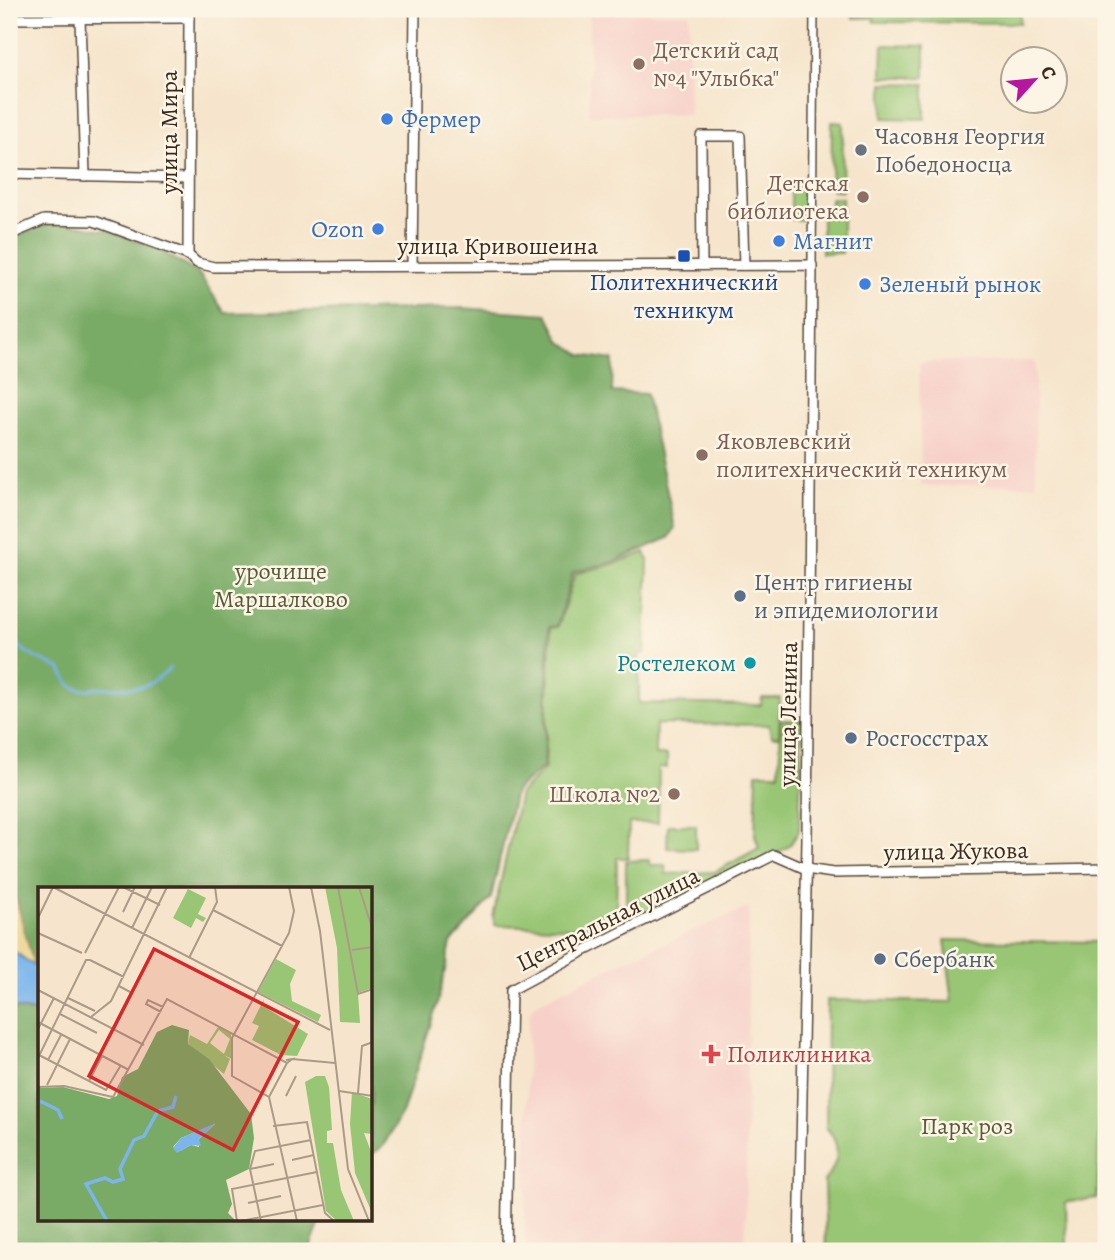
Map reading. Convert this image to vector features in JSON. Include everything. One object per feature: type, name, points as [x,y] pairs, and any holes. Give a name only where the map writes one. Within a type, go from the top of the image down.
[{"type":"street","points":[[412,265],[415,9]]},
{"type":"street","name":"улица Ленина","points":[[799,1251],[806,869],[814,9]]},
{"type":"street","points":[[9,19],[189,13]]},
{"type":"street","name":"улица Мира","points":[[188,255],[189,13]]},
{"type":"street","points":[[80,18],[85,176]]},
{"type":"street","points":[[702,265],[701,136],[740,136],[744,265]]},
{"type":"street","points":[[9,174],[188,178]]},
{"type":"street","name":"улица Кривошеина","points":[[9,234],[44,220],[94,220],[188,255],[197,263],[214,267],[812,265]]},
{"type":"street","name":"Центральная улица","points":[[506,1251],[511,990],[774,855],[806,869]]},
{"type":"street","name":"улица Жукова","points":[[806,869],[833,873],[1106,868]]},
{"type":"shaded area","name":"Детский сад №4 \"Улыбка\"","points":[[589,13],[689,13],[689,115],[589,115]]},
{"type":"shaded area","points":[[1035,361],[1036,485],[921,486],[919,362]]},
{"type":"shaded area","points":[[749,907],[745,1251],[525,1251],[530,1011],[537,1003],[628,959]]},
{"type":"green space","points":[[853,9],[1020,9],[1020,23],[874,22],[874,18],[853,18]]},
{"type":"green space","points":[[883,45],[925,46],[925,77],[882,77]]},
{"type":"green space","points":[[883,83],[925,84],[925,119],[883,118]]},
{"type":"green space","points":[[832,122],[843,123],[842,191],[831,190]]},
{"type":"green space","points":[[791,183],[805,183],[805,220],[791,219]]},
{"type":"green space","points":[[831,198],[842,198],[842,253],[822,253],[822,208],[831,208]]},
{"type":"green space","name":"урочище Маршалково","points":[[57,221],[110,231],[158,249],[199,274],[225,313],[461,308],[547,314],[560,341],[582,355],[613,360],[612,392],[646,394],[675,528],[669,538],[613,562],[573,572],[557,626],[549,627],[544,766],[515,791],[491,898],[451,943],[438,1001],[403,1111],[383,1146],[373,1154],[373,887],[38,887],[38,969],[9,948],[9,238]]},
{"type":"green space","points":[[645,552],[648,560],[645,653],[639,654],[639,703],[761,705],[762,698],[780,698],[779,736],[772,736],[768,725],[656,724],[655,755],[667,755],[667,768],[659,768],[658,823],[629,823],[628,858],[617,858],[616,916],[588,928],[495,925],[493,917],[520,793],[545,768],[551,628],[558,627],[575,574],[614,564]]},
{"type":"green space","points":[[781,720],[802,720],[799,831],[790,845],[626,929],[626,861],[649,860],[650,865],[665,865],[666,874],[715,872],[759,848],[755,835],[757,773],[779,773]]},
{"type":"green space","points":[[668,825],[696,825],[696,849],[667,848]]},
{"type":"green space","name":"Парк роз","points":[[945,940],[1106,942],[1106,953],[1103,954],[1097,1198],[1066,1202],[1067,1251],[826,1251],[824,1181],[833,1168],[837,1154],[835,1141],[826,1127],[827,1000],[953,1002]]},
{"type":"green space","points":[[9,1007],[38,1013],[38,1222],[320,1222],[309,1251],[9,1251]]},
{"type":"sand","points":[[9,896],[16,898],[34,966],[9,948]]},
{"type":"water","points":[[9,948],[38,969],[38,1013],[9,1007]]},
{"type":"waterway","points":[[9,608],[16,642],[33,656],[60,668],[69,683],[76,688],[82,690],[145,686],[170,668]]},
{"type":"place","name":"Детский сад №4 \"Улыбка\"","points":[[639,64]]},
{"type":"place","name":"Фермер","points":[[387,119]]},
{"type":"place","name":"Часовня Георгия Победоносца","points":[[861,150]]},
{"type":"place","name":"Детская библиотека","points":[[863,197]]},
{"type":"place","name":"Ozon","points":[[378,229]]},
{"type":"place","name":"Магнит","points":[[779,241]]},
{"type":"place","name":"Политехнический техникум","points":[[684,256]]},
{"type":"place","name":"Зеленый рынок","points":[[865,284]]},
{"type":"place","name":"Яковлевский политехнический техникум","points":[[702,455]]},
{"type":"place","name":"Центр гигиены и эпидемиологии","points":[[740,596]]},
{"type":"place","name":"Ростелеком","points":[[750,663]]},
{"type":"place","name":"Росгосстрах","points":[[851,738]]},
{"type":"place","name":"Школа №2","points":[[674,794]]},
{"type":"place","name":"Сбербанк","points":[[880,959]]},
{"type":"place","name":"Поликлиника","points":[[711,1054]]}]
